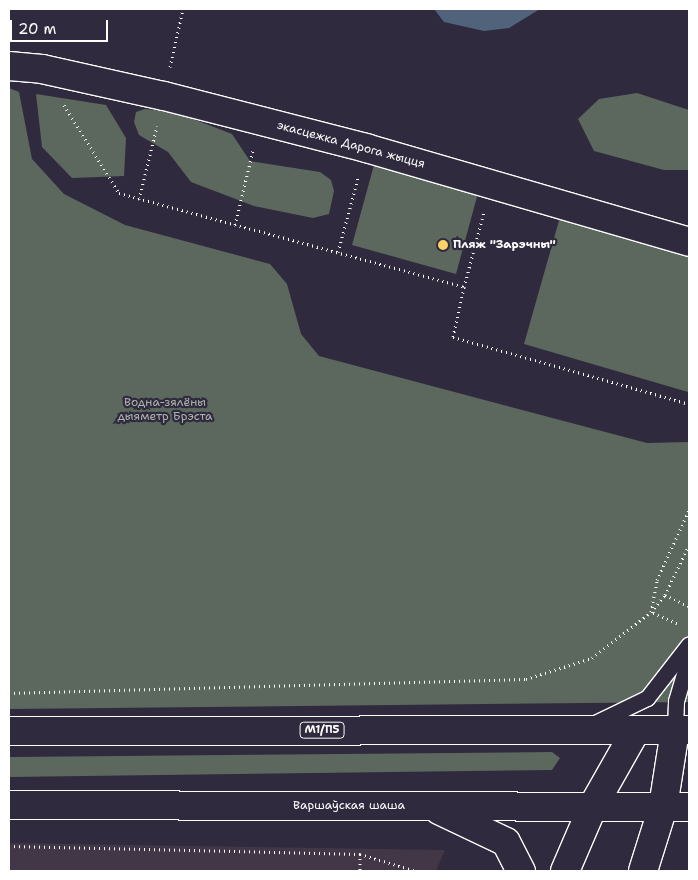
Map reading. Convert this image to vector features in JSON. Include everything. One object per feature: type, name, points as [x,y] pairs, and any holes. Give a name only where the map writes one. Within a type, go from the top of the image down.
[{"type":"main road","name":"экасцежка Дарога жыцця","points":[[9,66],[42,69],[366,148],[689,242]]},
{"type":"main road","points":[[565,871],[593,806],[636,730]]},
{"type":"main road","name":"М1/П5","points":[[9,731],[682,730]]},
{"type":"main road","points":[[642,871],[676,807],[682,730]]},
{"type":"main road","name":"Варшаўская шаша","points":[[9,804],[676,807]]},
{"type":"main road","points":[[433,807],[506,842],[521,871]]},
{"type":"lane","points":[[573,730],[612,717],[646,698],[689,644]]},
{"type":"lane","points":[[682,730],[676,700],[689,657]]},
{"type":"path","points":[[42,69],[119,193],[464,287]]},
{"type":"path","points":[[236,225],[260,121]]},
{"type":"path","points":[[338,252],[366,148]]},
{"type":"path","points":[[491,183],[453,337],[689,404]]},
{"type":"path","points":[[651,612],[657,580],[689,510]]},
{"type":"path","points":[[9,693],[526,679],[592,658],[651,612],[665,595],[689,545]]},
{"type":"path","points":[[665,595],[689,606]]},
{"type":"path","points":[[651,612],[682,624]]},
{"type":"path","points":[[9,846],[360,854],[416,871]]},
{"type":"path","points":[[360,854],[360,871]]},
{"type":"shaded area","points":[[9,843],[445,850],[436,871],[9,871]]},
{"type":"green space","name":"Водна-зялёны дыяметр Брэста","points":[[9,88],[19,92],[32,159],[64,194],[125,225],[270,264],[287,284],[301,334],[319,356],[647,443],[689,442],[689,702],[9,709]]},
{"type":"green space","points":[[637,93],[689,110],[689,170],[664,170],[594,151],[578,119],[599,99]]},
{"type":"green space","points":[[36,94],[106,105],[126,138],[124,176],[72,178],[42,147]]},
{"type":"green space","points":[[145,109],[175,112],[232,134],[250,161],[320,172],[331,180],[334,191],[329,214],[313,218],[254,206],[191,182],[168,152],[139,135],[134,122],[136,112]]},
{"type":"green space","points":[[374,165],[478,193],[456,274],[352,245]]},
{"type":"green space","points":[[560,217],[689,254],[688,392],[524,344]]},
{"type":"green space","points":[[552,752],[560,758],[552,770],[9,777],[9,757]]},
{"type":"water","points":[[434,9],[540,9],[509,28],[484,31],[444,22]]},
{"type":"place","name":"Пляж \"Зарэчны\"","points":[[443,245]]}]
